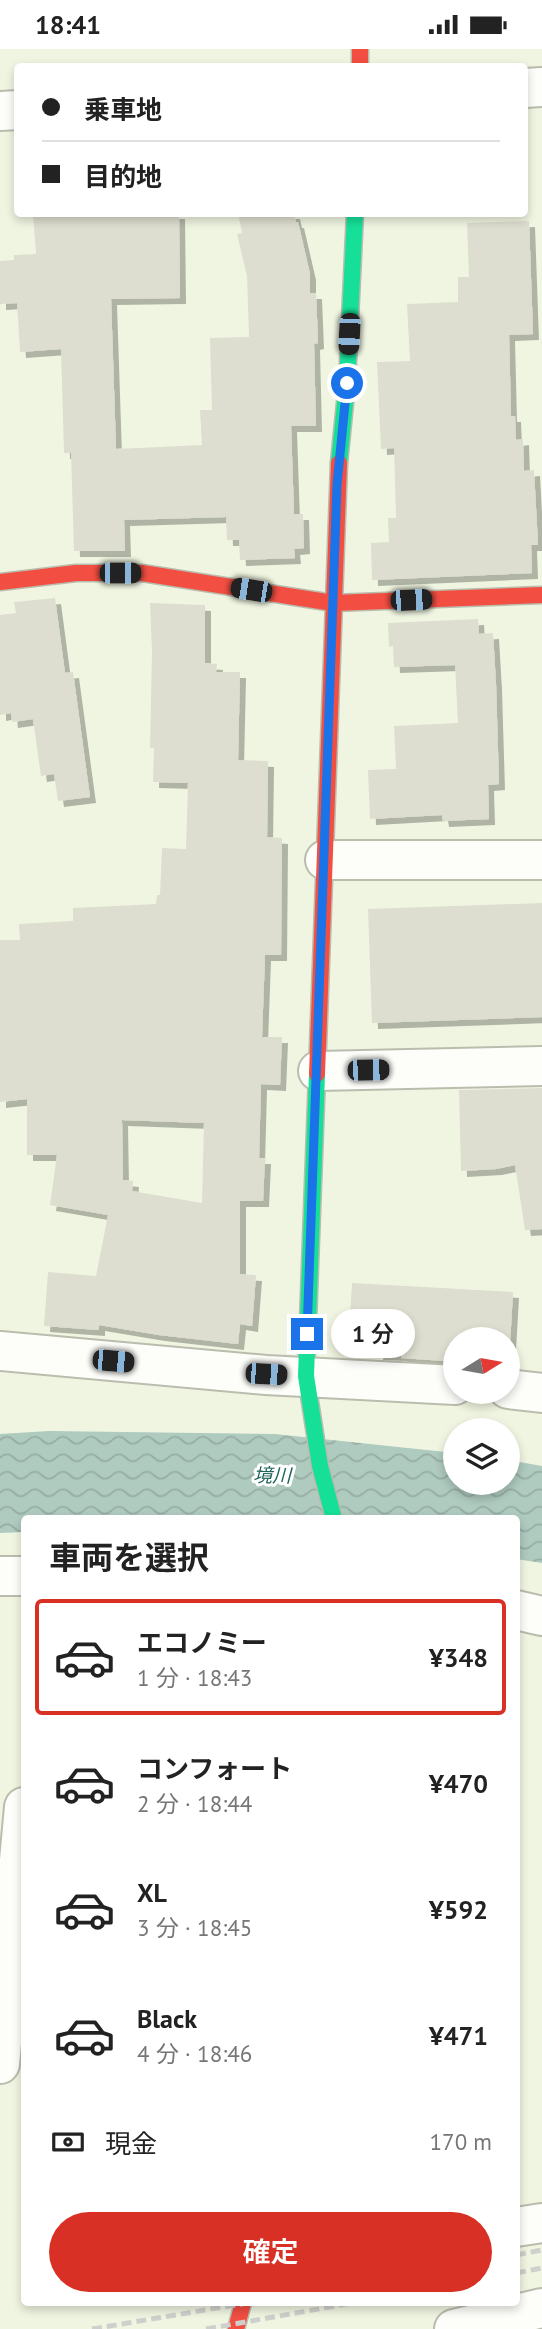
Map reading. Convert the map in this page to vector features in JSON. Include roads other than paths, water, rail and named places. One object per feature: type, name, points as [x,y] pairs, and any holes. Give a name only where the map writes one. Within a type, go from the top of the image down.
[{"type":"street","points":[[333,1515],[320,1466],[306,1376],[337,485],[347,383],[355,217]]},
{"type":"street","points":[[0,582],[76,573],[142,573],[333,603],[542,595]]},
{"type":"street","points":[[325,860],[542,860]]},
{"type":"street","points":[[318,1071],[542,1066]]},
{"type":"street","points":[[0,1351],[443,1384]]},
{"type":"street","points":[[520,1390],[542,1393]]},
{"type":"street","points":[[0,1576],[21,1576]]},
{"type":"street","points":[[520,1611],[542,1616]]},
{"type":"street","points":[[21,1864],[0,2065],[21,2064]]},
{"type":"street","points":[[520,2226],[542,2223]]},
{"type":"street","points":[[236,2329],[242,2306]]},
{"type":"street","points":[[454,2329],[542,2308]]},
{"type":"water","name":"境川","points":[[49,1431],[275,1434],[443,1452],[443,1495],[520,1495],[520,1462],[542,1466],[542,1563],[520,1560],[520,1515],[21,1515],[21,1532],[0,1533],[0,1434]]},
{"type":"railway","points":[[520,2254],[542,2250]]},
{"type":"railway","points":[[520,2272],[542,2268]]},
{"type":"railway","points":[[92,2329],[229,2306]]},
{"type":"railway","points":[[206,2329],[335,2306]]}]
